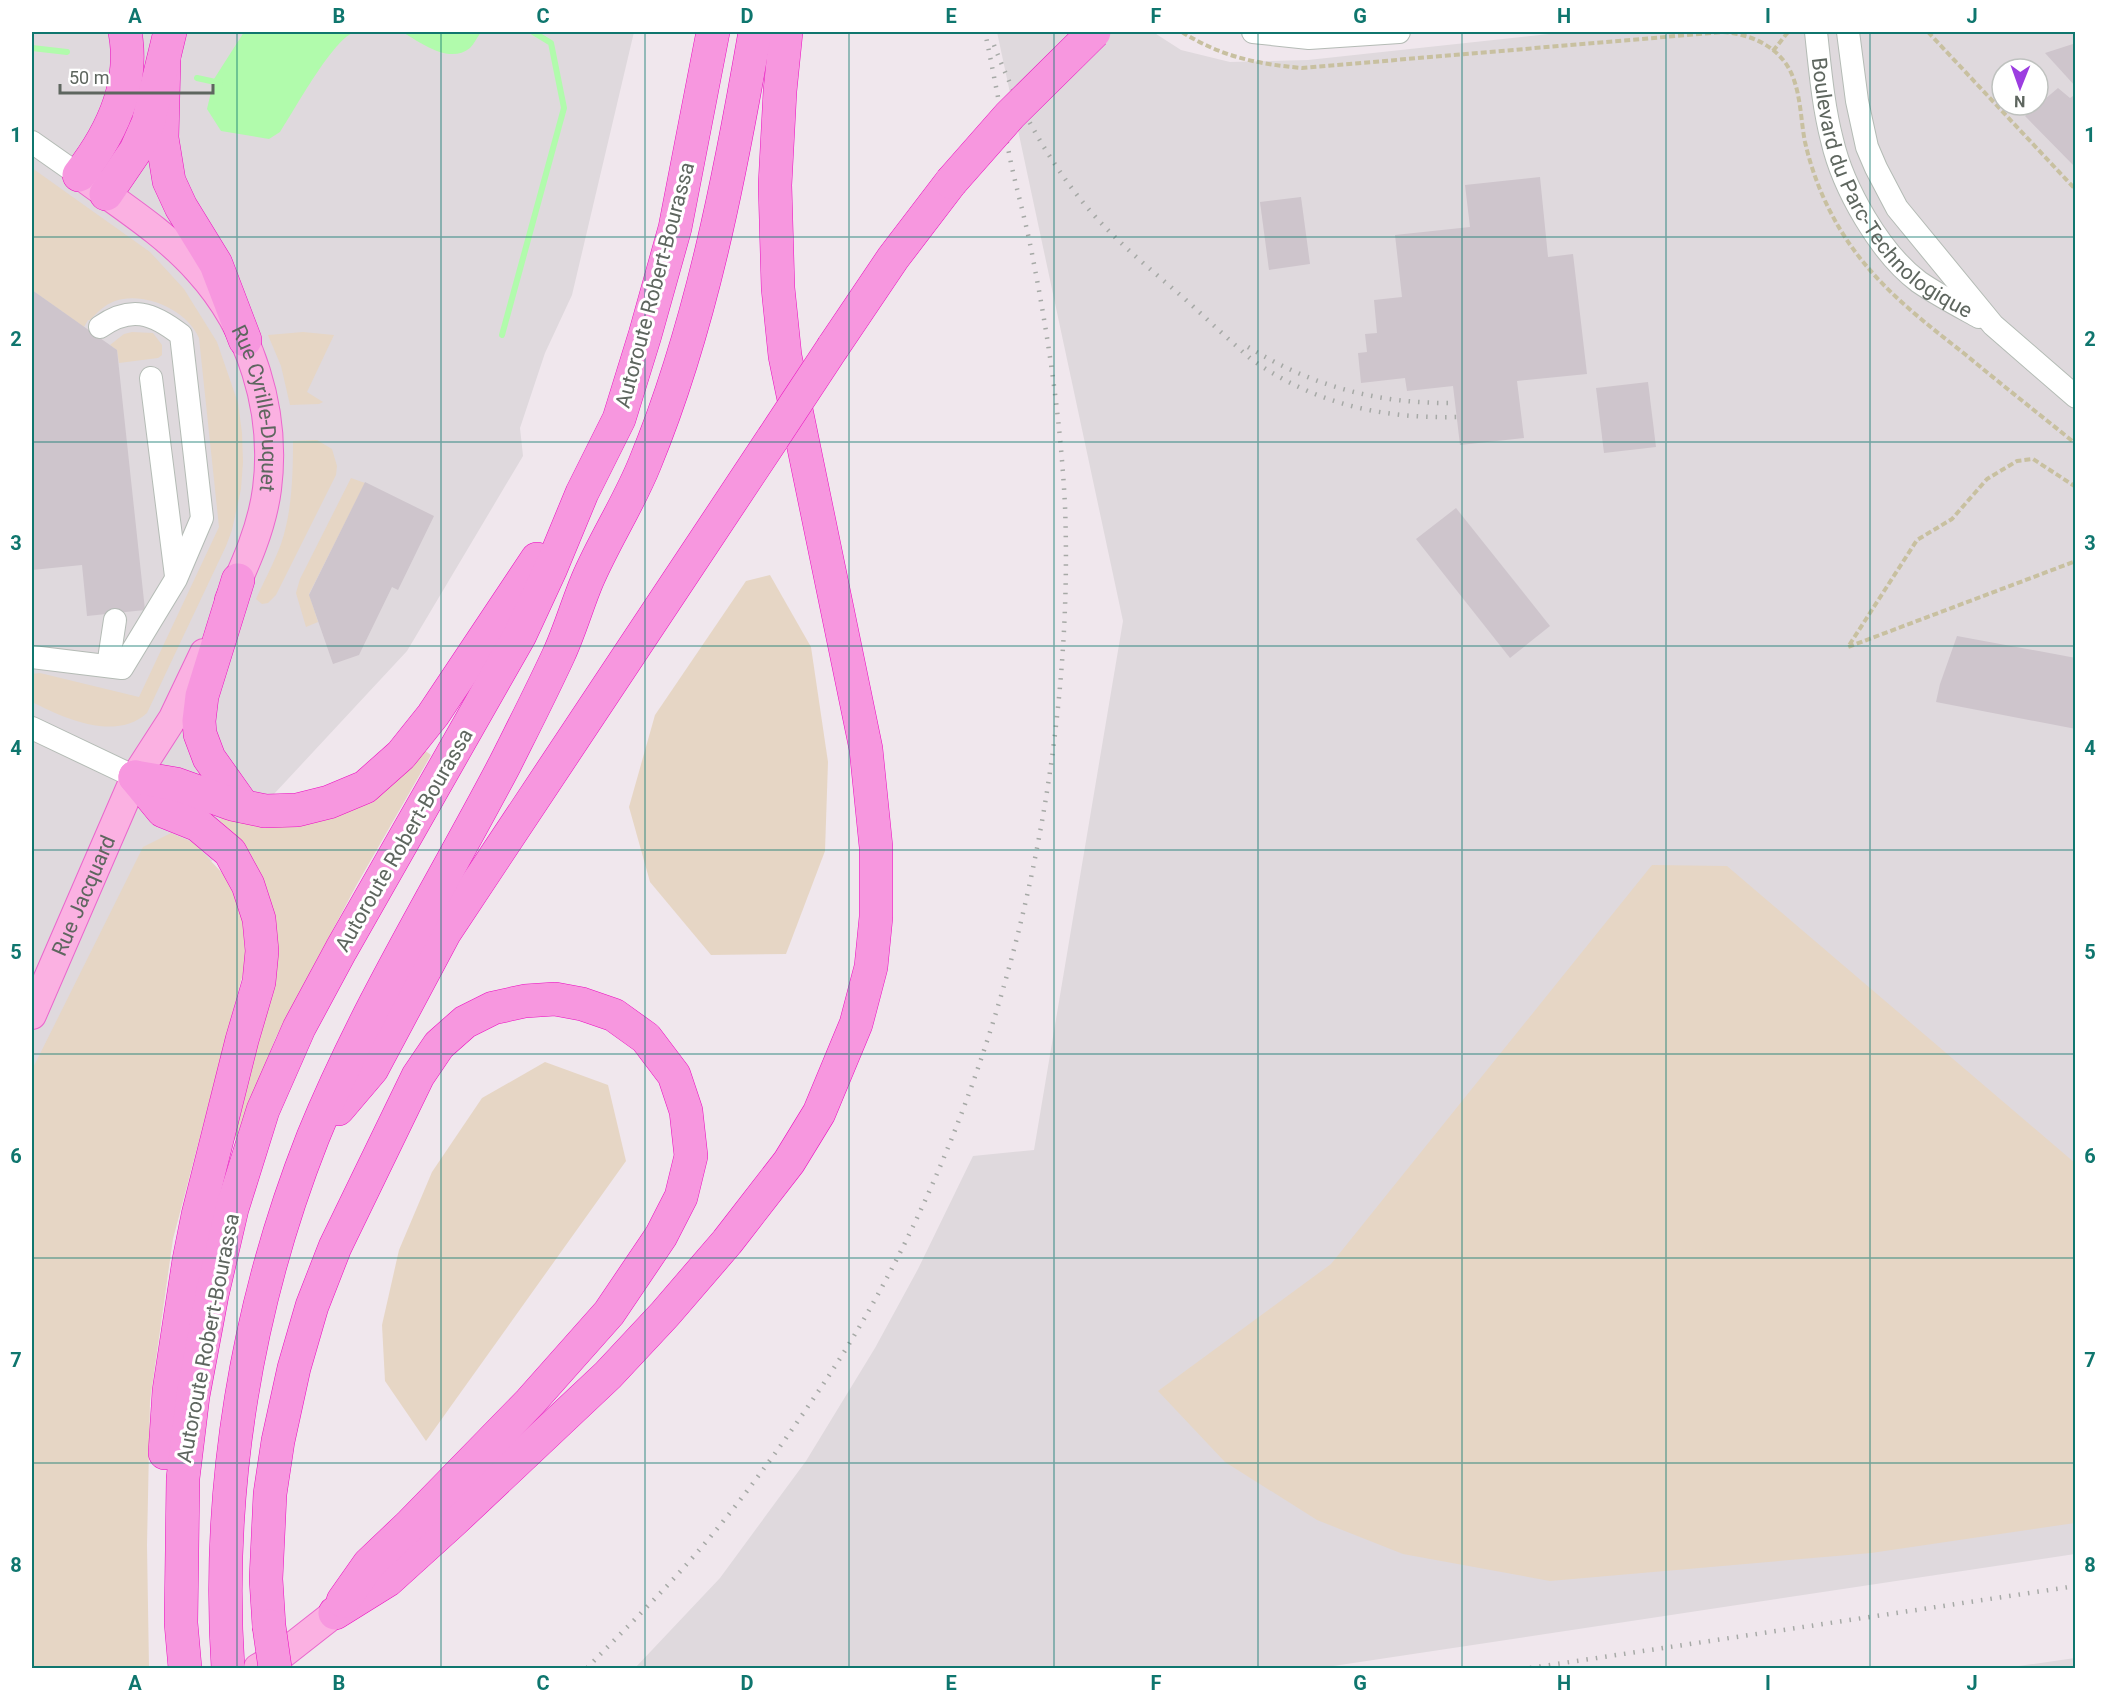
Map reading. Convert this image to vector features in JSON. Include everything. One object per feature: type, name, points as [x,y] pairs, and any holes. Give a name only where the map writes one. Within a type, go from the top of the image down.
[{"type":"highway","points":[[79,175],[104,138],[117,110],[126,75],[128,55],[125,32]]},
{"type":"highway","name":"Autoroute Robert-Bourassa","points":[[185,1668],[171,1623],[183,1478],[193,1396],[212,1295],[232,1209],[263,1110],[300,1028],[341,950],[519,635],[551,568],[582,493],[619,419],[675,228],[713,32]]},
{"type":"highway","name":"Autoroute Robert-Bourassa","points":[[228,1668],[226,1623],[228,1518],[236,1439],[246,1367],[285,1220],[313,1137],[381,991],[505,763],[560,653],[588,579],[645,464],[681,362],[709,262],[731,165],[755,32]]},
{"type":"highway","points":[[335,1612],[388,1580],[608,1375],[665,1314],[727,1242],[789,1162],[819,1113],[856,1024],[871,967],[876,917],[876,847],[866,749],[784,356],[778,288],[775,185],[786,32]]},
{"type":"highway","points":[[313,1137],[372,1069],[421,974],[451,922],[893,258],[951,182],[1017,108],[1094,32]]},
{"type":"highway","points":[[106,194],[136,150],[148,123],[167,45]]},
{"type":"highway","points":[[167,45],[162,138],[169,182],[181,207],[216,264],[245,340]]},
{"type":"highway","points":[[135,777],[176,784],[265,811],[297,810],[330,802],[365,787],[401,755],[433,715],[582,493]]},
{"type":"highway","points":[[238,580],[202,696],[199,721],[200,734],[209,758],[243,806]]},
{"type":"highway","points":[[135,777],[163,811],[198,825],[230,852],[252,896],[259,919],[262,951],[259,982],[239,1051],[198,1215],[179,1319],[169,1391],[160,1553],[171,1623],[165,1668]]},
{"type":"highway","points":[[275,1668],[266,1578],[270,1494],[278,1442],[294,1368],[312,1306],[335,1247],[418,1076],[439,1046],[456,1030],[465,1022],[493,1008],[525,1001],[555,999],[582,1004],[614,1015],[646,1038],[674,1075],[686,1111],[691,1156],[681,1197],[661,1236],[609,1313],[530,1402],[369,1564],[335,1612]]},
{"type":"main road","name":"Rue Cyrille-Duquet","points":[[79,175],[162,237],[196,267],[224,301],[245,340],[263,404],[269,446],[267,490],[256,536],[238,580],[173,718],[135,777]]},
{"type":"main road","name":"Rue Jacquard","points":[[32,1015],[135,777]]},
{"type":"main road","points":[[258,1668],[284,1653],[335,1612]]},
{"type":"street","points":[[1253,32],[1309,38],[1399,32]]},
{"type":"street","name":"Boulevard du Parc-Technologique","points":[[1816,32],[1832,141],[1846,181],[1867,219],[1894,257],[1920,282],[1993,326],[2076,397]]},
{"type":"street","name":"Boulevard du Parc-Technologique","points":[[1848,32],[1862,126],[1876,168],[1897,208],[1911,227],[1993,326]]},
{"type":"street","name":"Rue Cyrille-Duquet","points":[[32,142],[79,175]]},
{"type":"street","points":[[32,657],[122,668],[176,579],[202,518],[181,336],[166,323],[141,312],[112,318],[100,327]]},
{"type":"street","points":[[152,378],[176,579]]},
{"type":"street","points":[[108,666],[115,620]]},
{"type":"street","points":[[32,728],[135,777]]},
{"type":"path","points":[[1182,32],[1206,46],[1234,57],[1302,68],[1723,32],[1756,39],[1773,51],[1788,32]]},
{"type":"path","points":[[1928,32],[2076,190]]},
{"type":"path","points":[[2076,487],[2034,459],[2017,461],[1987,479],[1952,519],[1917,540],[1848,647],[2076,561]]},
{"type":"shaded area","points":[[32,32],[634,32],[572,295],[545,353],[520,428],[523,456],[407,651],[208,865],[32,1668]]},
{"type":"shaded area","points":[[244,32],[355,32],[336,47],[280,132],[269,139],[221,131],[207,109],[214,79]]},
{"type":"shaded area","points":[[402,32],[481,32],[470,48],[462,53],[453,54],[435,50]]},
{"type":"shaded area","points":[[997,32],[1153,32],[1181,50],[1230,62],[1308,60],[1567,32],[2075,32],[2075,1554],[1320,1668],[635,1668],[720,1578],[806,1461],[875,1348],[918,1269],[973,1156],[1034,1150],[1123,621]]},
{"type":"shaded area","points":[[32,168],[150,252],[184,289],[217,342],[238,403],[243,462],[241,489],[232,530],[147,713],[134,722],[120,726],[105,726],[74,720],[32,702],[32,674],[40,673],[139,697],[219,527],[199,338],[185,319],[175,311],[151,301],[126,299],[115,301],[88,320],[84,327],[32,290]]},
{"type":"shaded area","points":[[303,332],[334,335],[307,392],[323,402],[290,405],[281,366],[268,335]]},
{"type":"shaded area","points":[[153,333],[162,345],[162,355],[158,358],[119,363],[117,350],[110,345],[124,334]]},
{"type":"shaded area","points":[[317,440],[332,449],[337,466],[336,475],[276,595],[268,603],[262,604],[256,599],[278,551],[288,519],[293,441]]},
{"type":"shaded area","points":[[351,478],[365,483],[309,594],[318,622],[306,627],[296,593],[300,579]]},
{"type":"shaded area","points":[[770,575],[811,647],[828,762],[825,851],[786,954],[711,955],[650,882],[629,807],[655,715],[746,581]]},
{"type":"shaded area","points":[[424,750],[431,755],[356,886],[276,1037],[235,1140],[227,1138],[277,942],[272,906],[262,876],[244,848],[219,822],[223,814],[253,822]]},
{"type":"shaded area","points":[[171,833],[194,843],[223,874],[242,910],[246,962],[173,1239],[150,1401],[147,1545],[149,1668],[32,1668],[32,1070],[143,847]]},
{"type":"shaded area","points":[[1652,865],[1727,866],[2075,1163],[2075,1523],[1871,1553],[1550,1581],[1403,1554],[1317,1520],[1225,1462],[1158,1391],[1331,1264]]},
{"type":"shaded area","points":[[545,1062],[608,1085],[626,1161],[426,1441],[385,1381],[382,1325],[399,1250],[432,1172],[482,1098]]},
{"type":"shaded area","points":[[2075,1658],[2075,1668],[2005,1668]]},
{"type":"building","points":[[2076,43],[2076,87],[2050,57],[2045,53]]},
{"type":"building","points":[[2058,88],[2070,98],[2076,94],[2076,168],[2026,117],[2050,117],[2050,95]]},
{"type":"building","points":[[1540,177],[1548,257],[1573,254],[1587,374],[1517,381],[1524,438],[1460,445],[1453,386],[1407,391],[1405,378],[1361,383],[1358,353],[1367,352],[1365,334],[1377,333],[1374,300],[1402,297],[1395,235],[1470,227],[1465,185]]},
{"type":"building","points":[[1301,197],[1310,264],[1269,270],[1260,202]]},
{"type":"building","points":[[32,290],[117,350],[145,610],[87,616],[82,565],[32,570]]},
{"type":"building","points":[[1648,382],[1656,447],[1604,453],[1596,388]]},
{"type":"building","points":[[365,482],[434,516],[398,590],[392,587],[359,655],[333,664],[309,595]]},
{"type":"building","points":[[1456,508],[1550,626],[1510,658],[1416,539]]},
{"type":"building","points":[[1957,636],[2076,658],[2076,729],[1936,702]]},
{"type":"waterway","points":[[502,335],[564,108],[551,43],[533,32]]},
{"type":"waterway","points":[[32,48],[67,52]]},
{"type":"waterway","points":[[197,78],[220,83]]},
{"type":"railway","points":[[587,1668],[674,1578],[741,1498],[826,1380],[884,1284],[934,1181],[976,1073],[1011,961],[1037,847],[1055,732],[1065,618],[1065,506],[1054,382],[1044,320],[1031,247],[1011,163],[985,32]]},
{"type":"railway","points":[[994,45],[1013,90],[1036,134],[1062,175],[1092,213],[1126,248],[1251,359],[1299,387],[1349,405],[1401,415],[1457,417]]},
{"type":"railway","points":[[1248,347],[1322,383],[1400,400],[1455,403]]},
{"type":"railway","points":[[1530,1668],[2076,1586]]}]
